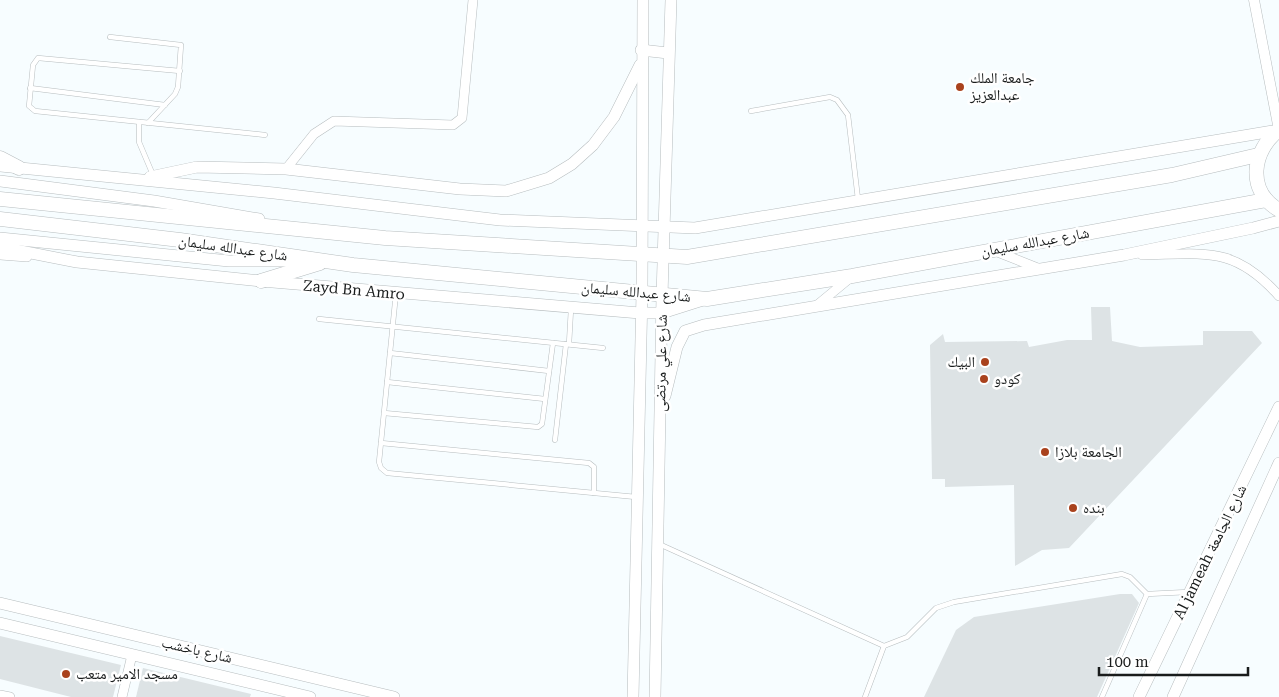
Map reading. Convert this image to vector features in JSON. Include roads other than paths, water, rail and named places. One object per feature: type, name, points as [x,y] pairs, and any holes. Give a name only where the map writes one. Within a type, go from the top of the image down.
[{"type":"main road","name":"شارع علي مرتضى","points":[[633,697],[640,313],[642,294],[643,0]]},
{"type":"main road","name":"شارع علي مرتضى","points":[[655,697],[662,296],[671,0]]},
{"type":"main road","points":[[0,166],[139,180],[197,167],[286,169],[469,190],[506,191],[549,178],[572,164],[593,145],[614,117],[642,56],[668,53]]},
{"type":"main road","points":[[154,178],[500,220],[695,228],[1279,130]]},
{"type":"main road","points":[[1279,130],[1270,136],[1258,155],[1256,177],[1258,186],[1266,200],[1279,210]]},
{"type":"main road","name":"شارع عبدالله سليمان","points":[[0,199],[327,232],[687,257],[1172,175],[1258,155]]},
{"type":"main road","points":[[0,158],[19,168]]},
{"type":"main road","points":[[0,181],[154,201],[327,232]]},
{"type":"main road","name":"شارع عبدالله سليمان","points":[[0,220],[180,240],[325,261],[707,299],[852,276],[1266,200]]},
{"type":"main road","points":[[660,417],[677,347],[685,331],[704,325],[1124,255],[1279,221]]},
{"type":"main road","points":[[0,238],[229,261],[325,261]]},
{"type":"main road","name":"Zayd Bn Amro","points":[[0,247],[71,260],[262,281],[571,308],[662,313],[707,299]]},
{"type":"main road","points":[[262,281],[325,261]]},
{"type":"main road","name":"Al jameah شارع الجامعة","points":[[1139,697],[1279,407]]},
{"type":"main road","name":"Al jameah شارع الجامعة","points":[[1174,697],[1279,464]]},
{"type":"main road","name":"شارع باخشب","points":[[0,603],[394,697]]},
{"type":"main road","name":"شارع باخشب","points":[[0,623],[310,697]]},
{"type":"street","points":[[286,169],[314,134],[334,121],[453,125],[462,118],[473,0]]},
{"type":"street","points":[[1254,0],[1279,130]]},
{"type":"street","points":[[993,250],[1040,269]]},
{"type":"street","points":[[1124,255],[1209,254],[1228,257],[1263,278],[1279,296]]},
{"type":"street","points":[[0,255],[71,260]]},
{"type":"street","points":[[816,306],[852,276]]},
{"type":"street","points":[[122,697],[132,654]]},
{"type":"street","points":[[0,695],[10,697]]},
{"type":"lane","points":[[110,37],[181,45],[180,71],[175,94],[148,123]]},
{"type":"lane","points":[[180,71],[38,58],[32,65],[29,106],[35,112],[265,134]]},
{"type":"lane","points":[[30,88],[166,105]]},
{"type":"lane","points":[[751,111],[830,97],[837,100],[848,115],[859,201]]},
{"type":"lane","points":[[139,122],[139,142],[154,178]]},
{"type":"lane","points":[[396,293],[379,462],[380,468],[387,472],[637,498]]},
{"type":"lane","points":[[555,440],[571,308]]},
{"type":"lane","points":[[319,319],[603,348]]},
{"type":"lane","points":[[384,413],[533,428],[542,424],[553,343]]},
{"type":"lane","points":[[390,353],[549,372]]},
{"type":"lane","points":[[387,382],[545,400]]},
{"type":"lane","points":[[381,443],[589,463],[594,467],[594,493]]},
{"type":"lane","points":[[658,543],[884,646],[907,637],[936,608],[969,599],[1122,574],[1130,577],[1146,594],[1190,592]]},
{"type":"lane","points":[[1102,697],[1146,594]]},
{"type":"lane","points":[[865,697],[884,646]]},
{"type":"place","name":"جامعة الملك عبدالعزيز","points":[[960,87]]},
{"type":"place","name":"البيك","points":[[985,362]]},
{"type":"place","name":"كودو","points":[[984,379]]},
{"type":"place","name":"الجامعة بلازا","points":[[1045,452]]},
{"type":"place","name":"بنده","points":[[1073,508]]},
{"type":"place","name":"مسجد الامير متعب","points":[[66,674]]}]
